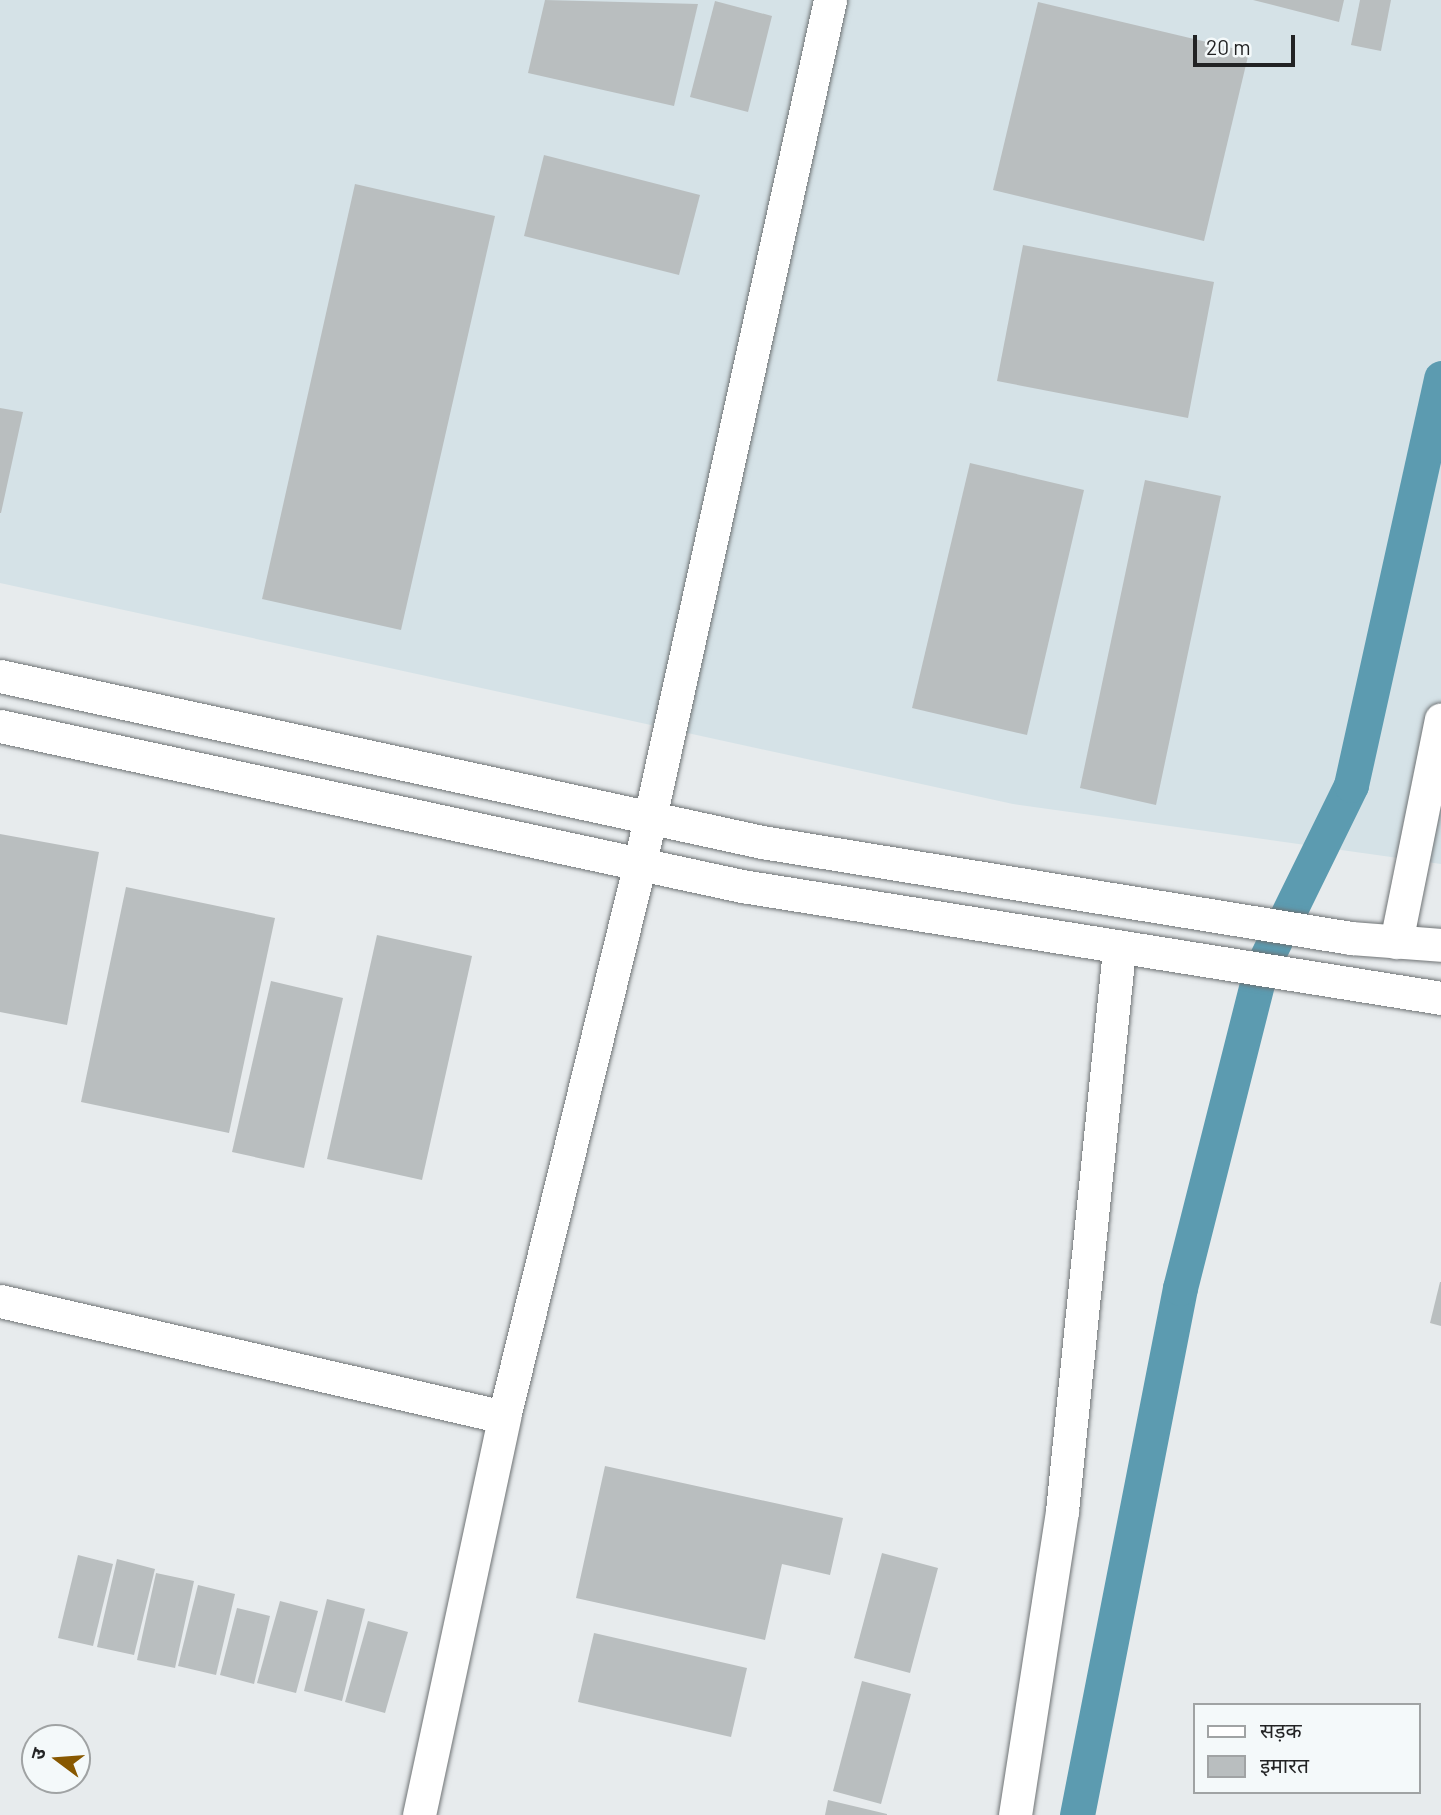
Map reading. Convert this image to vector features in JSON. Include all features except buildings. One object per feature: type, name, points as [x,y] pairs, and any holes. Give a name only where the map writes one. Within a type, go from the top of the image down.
[{"type":"street","points":[[419,1815],[504,1417],[640,863],[830,0]]},
{"type":"street","points":[[0,676],[762,842],[1351,938],[1441,945]]},
{"type":"street","points":[[1396,942],[1441,719]]},
{"type":"street","points":[[0,726],[640,863],[1119,950],[1441,998]]},
{"type":"street","points":[[1015,1815],[1062,1511],[1119,950]]},
{"type":"street","points":[[0,1301],[504,1417]]},
{"type":"shaded area","points":[[0,0],[1441,0],[1441,864],[1013,804],[0,583]]},
{"type":"waterway","points":[[1077,1815],[1180,1288],[1260,971],[1351,785],[1441,378]]}]
